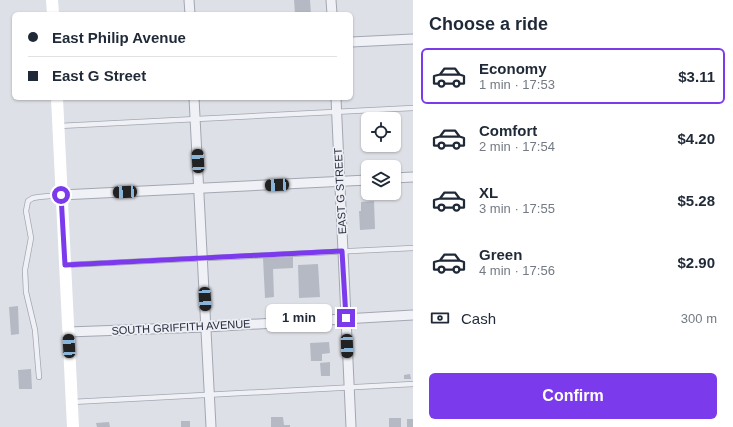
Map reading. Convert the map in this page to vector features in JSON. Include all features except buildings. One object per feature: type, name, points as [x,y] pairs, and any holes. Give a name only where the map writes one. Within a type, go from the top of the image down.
[{"type":"main road","points":[[52,0],[53,12]]},
{"type":"main road","points":[[57,100],[73,427]]},
{"type":"street","points":[[189,0],[190,12]]},
{"type":"street","points":[[331,0],[332,12]]},
{"type":"street","points":[[353,42],[413,39]]},
{"type":"street","points":[[194,100],[211,427]]},
{"type":"street","name":"EAST G STREET","points":[[336,100],[351,427]]},
{"type":"street","points":[[401,178],[413,177]]},
{"type":"street","points":[[61,195],[361,180]]},
{"type":"street","name":"SOUTH GRIFFITH AVENUE","points":[[68,332],[413,315]]},
{"type":"lane","points":[[58,126],[413,108]]},
{"type":"lane","points":[[40,377],[36,330],[26,285],[25,270],[30,238],[26,211],[28,201],[33,198],[61,195]]},
{"type":"lane","points":[[65,265],[413,248]]},
{"type":"lane","points":[[72,402],[413,384]]},
{"type":"route","points":[[61,195],[65,265],[342,251],[346,318]]}]
